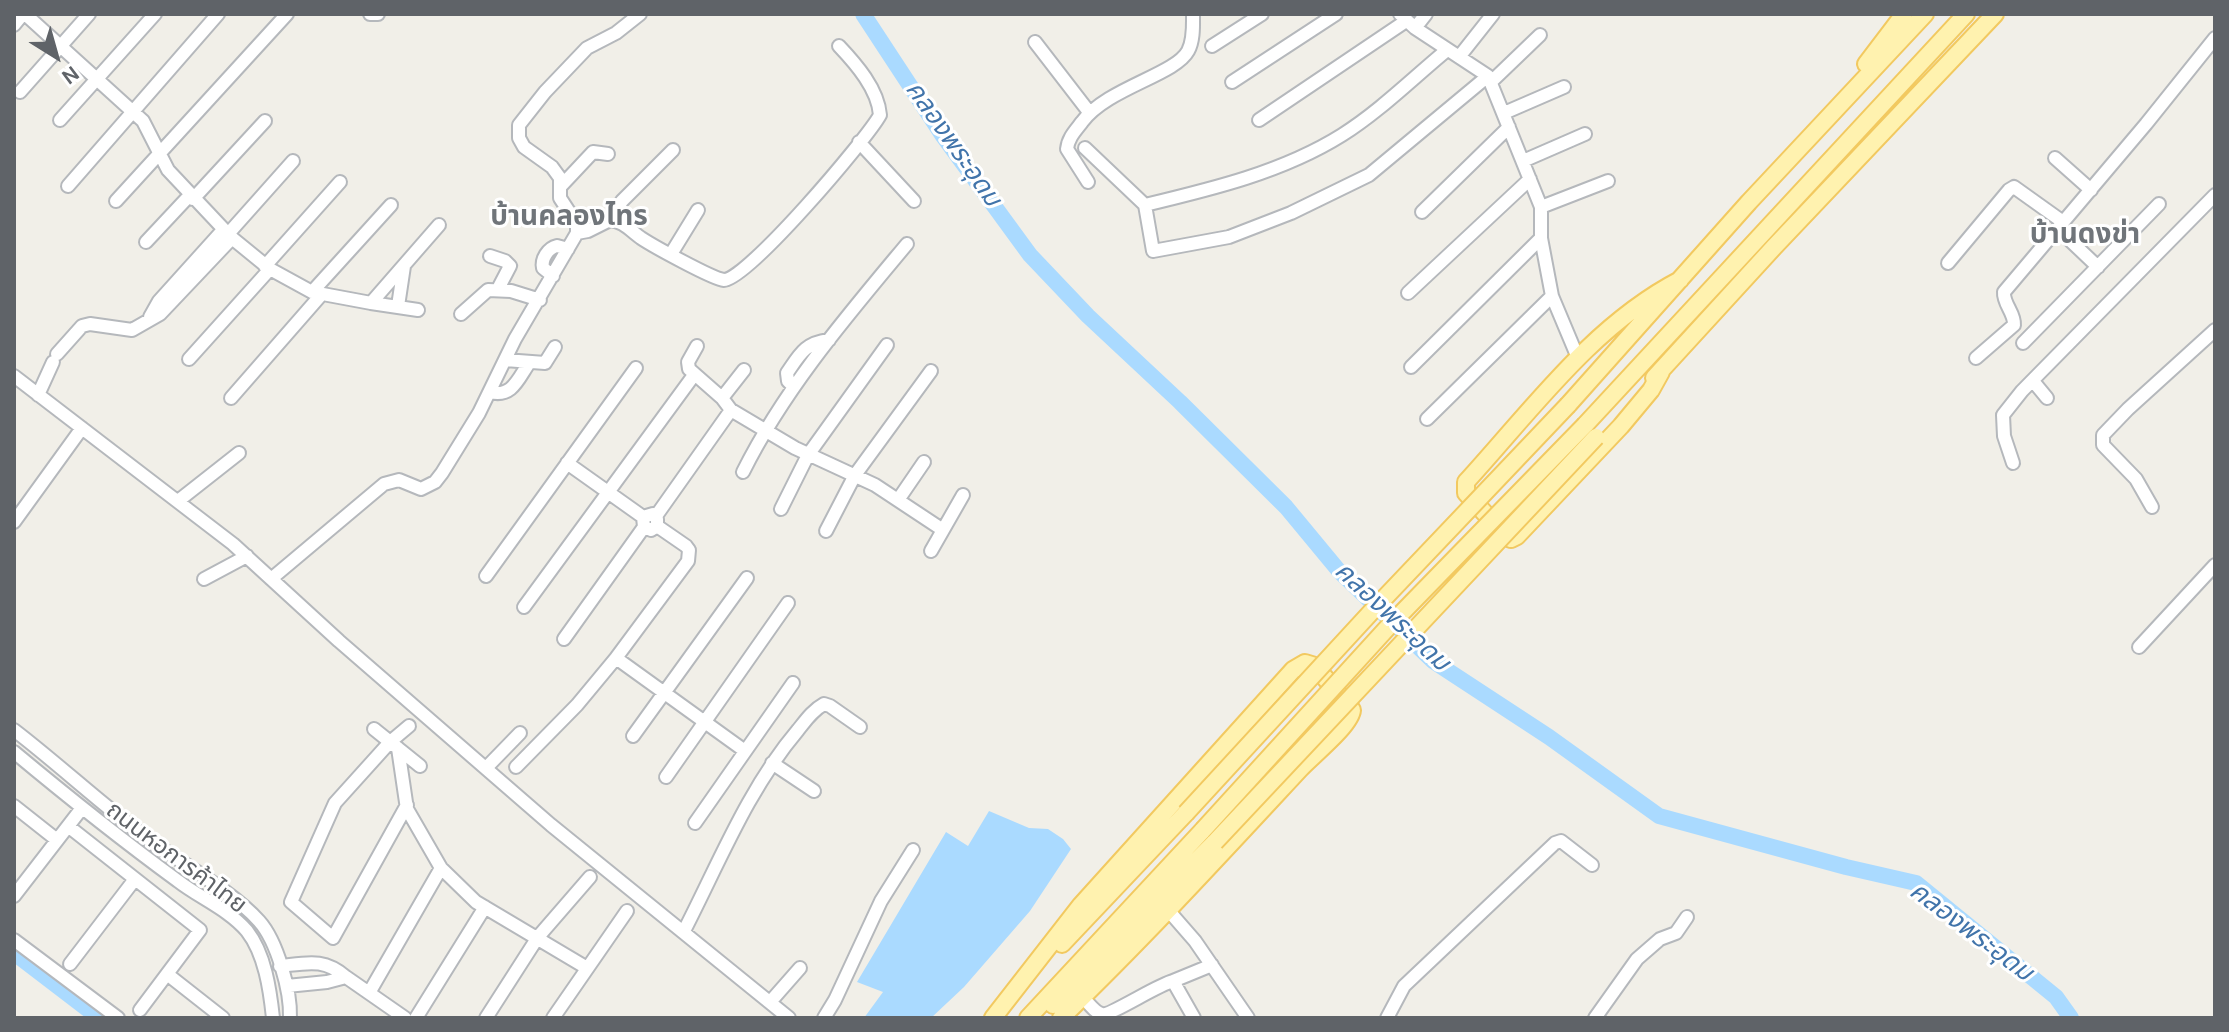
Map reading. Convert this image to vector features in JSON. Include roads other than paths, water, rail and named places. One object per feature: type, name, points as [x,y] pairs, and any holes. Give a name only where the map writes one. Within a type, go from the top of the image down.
[{"type":"main road","points":[[1841,102],[1904,14]]},
{"type":"main road","points":[[993,1018],[1568,405],[1841,102],[1925,14]]},
{"type":"main road","points":[[1039,1018],[1072,988],[1209,836],[1389,626],[1590,431],[1966,14]]},
{"type":"main road","points":[[1590,431],[1661,372],[1774,247],[1995,14]]},
{"type":"main road","points":[[1661,372],[1651,390],[1621,426],[1517,536],[1511,539],[1466,493],[1466,482],[1578,358],[1651,297],[1680,280]]},
{"type":"main road","points":[[993,1018],[1081,905],[1293,670],[1305,663],[1315,666],[1352,710],[1350,719],[1061,1018]]},
{"type":"main road","points":[[1028,1018],[1209,836]]},
{"type":"street","points":[[14,25],[24,14],[133,111],[143,121],[168,170],[191,197],[268,268],[316,294],[418,310]]},
{"type":"street","points":[[20,92],[89,14]]},
{"type":"street","points":[[60,120],[155,14]]},
{"type":"street","points":[[68,186],[218,14]]},
{"type":"street","points":[[116,201],[287,14]]},
{"type":"street","points":[[370,14],[378,14]]},
{"type":"street","points":[[271,579],[384,484],[399,480],[421,489],[435,482],[490,392],[515,339],[577,233],[577,224],[560,198],[562,185],[557,173],[521,142],[519,125],[587,48],[616,33],[640,14]]},
{"type":"street","points":[[1088,182],[1067,149],[1070,137],[1089,112],[1118,92],[1184,57],[1190,46],[1193,14]]},
{"type":"street","points":[[1212,46],[1262,14]]},
{"type":"street","points":[[1232,82],[1336,14]]},
{"type":"street","points":[[1259,120],[1407,21],[1426,14]]},
{"type":"street","points":[[1459,57],[1493,14]]},
{"type":"street","points":[[1407,21],[1490,79],[1541,207],[1541,238],[1552,296],[1578,358]]},
{"type":"street","points":[[1085,148],[1145,205],[1153,251],[1229,237],[1291,213],[1369,175],[1540,35]]},
{"type":"street","points":[[1976,358],[2014,325],[2004,292],[2215,38]]},
{"type":"street","points":[[1035,42],[1089,112]]},
{"type":"street","points":[[610,220],[622,223],[641,238],[721,279],[734,277],[785,230],[880,115],[879,106],[859,67],[839,46]]},
{"type":"street","points":[[1145,205],[1212,188],[1282,165],[1341,136],[1447,50]]},
{"type":"street","points":[[1504,113],[1564,87]]},
{"type":"street","points":[[146,242],[265,121]]},
{"type":"street","points":[[1422,212],[1509,127]]},
{"type":"street","points":[[1523,161],[1585,134]]},
{"type":"street","points":[[859,142],[914,201]]},
{"type":"street","points":[[577,233],[610,220],[622,201],[673,150]]},
{"type":"street","points":[[562,185],[593,152],[608,154]]},
{"type":"street","points":[[2055,158],[2091,190]]},
{"type":"street","points":[[38,395],[55,358],[82,326],[90,324],[132,330],[148,320],[159,301],[183,283],[293,161]]},
{"type":"street","points":[[1408,293],[1530,179]]},
{"type":"street","points":[[1541,207],[1608,181]]},
{"type":"street","points":[[189,359],[340,182]]},
{"type":"street","points":[[1948,263],[2014,187],[2060,226],[2098,267]]},
{"type":"street","points":[[2013,463],[2002,425],[2003,415],[2215,195]]},
{"type":"street","points":[[2023,343],[2159,204]]},
{"type":"street","points":[[231,398],[391,205]]},
{"type":"street","points":[[671,254],[698,210]]},
{"type":"street","points":[[371,303],[439,225]]},
{"type":"street","points":[[1411,367],[1541,238]]},
{"type":"street","points":[[743,472],[763,430],[829,340],[907,244]]},
{"type":"street","points":[[490,256],[510,266],[498,289]]},
{"type":"street","points":[[398,306],[404,264]]},
{"type":"street","points":[[461,314],[482,293],[498,289],[540,300]]},
{"type":"street","points":[[1427,419],[1552,296]]},
{"type":"street","points":[[2152,507],[2142,486],[2103,445],[2103,435],[2215,330]]},
{"type":"street","points":[[781,509],[808,455],[887,345]]},
{"type":"street","points":[[697,346],[687,365],[731,410],[808,455],[855,475],[943,530]]},
{"type":"street","points":[[505,360],[545,363],[555,347]]},
{"type":"street","points":[[490,392],[507,392],[529,363]]},
{"type":"street","points":[[486,576],[636,368]]},
{"type":"street","points":[[722,398],[744,370]]},
{"type":"street","points":[[826,531],[855,475],[931,371]]},
{"type":"street","points":[[524,607],[694,375]]},
{"type":"street","points":[[14,376],[247,556],[486,768],[509,774],[684,931],[789,1018]]},
{"type":"street","points":[[2033,381],[2047,398]]},
{"type":"street","points":[[564,639],[731,410]]},
{"type":"street","points":[[14,522],[82,428]]},
{"type":"street","points":[[178,501],[239,453]]},
{"type":"street","points":[[898,500],[924,462]]},
{"type":"street","points":[[509,774],[577,705],[688,561],[689,550],[686,546],[567,463]]},
{"type":"street","points":[[931,551],[963,495]]},
{"type":"street","points":[[204,579],[247,556]]},
{"type":"street","points":[[2139,647],[2215,565]]},
{"type":"street","points":[[633,736],[747,578]]},
{"type":"street","points":[[666,777],[788,603]]},
{"type":"street","points":[[616,658],[745,751]]},
{"type":"street","points":[[695,823],[793,683]]},
{"type":"street","points":[[684,931],[772,763],[813,712],[824,704],[860,727]]},
{"type":"street","points":[[407,805],[333,938],[291,902],[335,803],[409,726]]},
{"type":"street","points":[[374,729],[420,766]]},
{"type":"street","name":"ถนนหอการค้าไทย","points":[[14,730],[150,841],[240,904],[259,921],[268,934],[287,986],[290,1018]]},
{"type":"street","points":[[486,768],[520,733]]},
{"type":"street","points":[[394,745],[407,805],[441,868],[485,907],[587,968]]},
{"type":"street","name":"ถนนหอการค้าไทย","points":[[14,752],[82,808],[185,887],[231,916],[249,933],[262,962],[273,1018]]},
{"type":"street","points":[[772,763],[814,791]]},
{"type":"street","points":[[14,806],[57,840]]},
{"type":"street","points":[[14,896],[82,808]]},
{"type":"street","points":[[68,826],[200,930],[140,1010]]},
{"type":"street","points":[[1387,1018],[1404,986],[1555,843],[1561,841],[1592,865]]},
{"type":"street","points":[[824,1018],[881,901],[913,850]]},
{"type":"street","points":[[369,993],[441,868]]},
{"type":"street","points":[[486,1018],[538,937],[590,877]]},
{"type":"street","points":[[70,964],[135,879]]},
{"type":"street","points":[[416,1018],[485,907]]},
{"type":"street","points":[[1168,910],[1212,965],[1248,1018]]},
{"type":"street","points":[[553,1018],[627,911]]},
{"type":"street","points":[[1595,1018],[1637,959],[1660,939],[1676,933],[1687,917]]},
{"type":"street","points":[[14,940],[118,1018]]},
{"type":"street","points":[[280,966],[333,965],[405,1018]]},
{"type":"street","points":[[1082,997],[1097,1012],[1109,1014],[1150,989],[1212,965]]},
{"type":"street","points":[[771,1001],[800,968]]},
{"type":"street","points":[[167,974],[223,1018]]},
{"type":"street","points":[[287,986],[346,977]]},
{"type":"street","points":[[1173,981],[1194,1018]]},
{"type":"water","points":[[989,811],[1029,828],[1048,829],[1071,849],[1030,911],[964,987],[931,1018],[864,1018],[883,992],[857,982],[946,832],[968,846]]},
{"type":"waterway","name":"คลองพระอุดม","points":[[863,14],[943,136],[1030,255],[1088,316],[1286,507],[1339,571],[1433,661],[1549,737],[1659,816],[1916,883],[2056,997],[2071,1018]]},
{"type":"waterway","points":[[14,953],[99,1018]]},
{"type":"district","name":"บ้านคลองไทร","points":[[569,217]]},
{"type":"district","name":"บ้านดงข่า","points":[[2085,235]]}]
